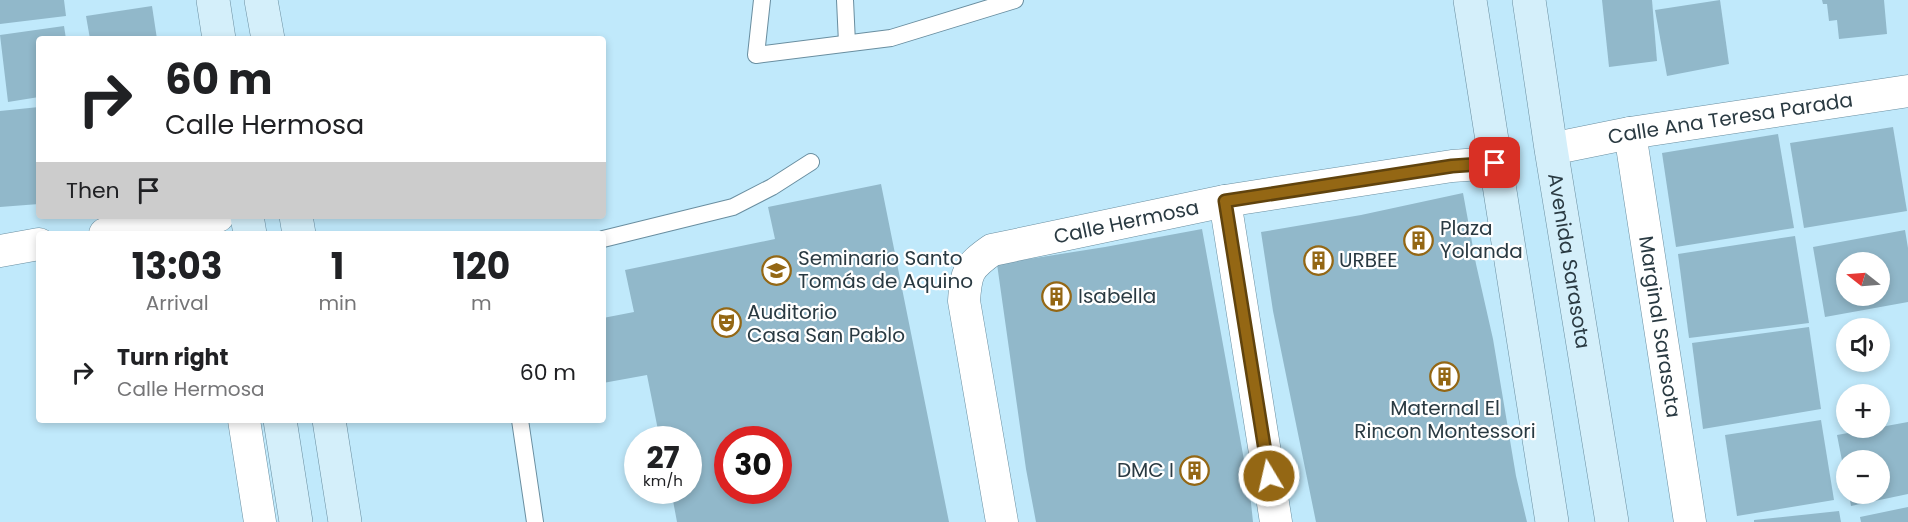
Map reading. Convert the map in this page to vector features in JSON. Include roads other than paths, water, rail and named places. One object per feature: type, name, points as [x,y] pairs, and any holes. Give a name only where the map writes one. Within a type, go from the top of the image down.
[{"type":"main road","points":[[213,0],[219,36]]},
{"type":"main road","points":[[261,0],[267,36]]},
{"type":"main road","points":[[1470,0],[1552,522]]},
{"type":"main road","name":"Avenida Sarasota","points":[[1529,0],[1612,522]]},
{"type":"main road","points":[[280,423],[296,522]]},
{"type":"main road","points":[[329,423],[345,522]]},
{"type":"street","name":"Calle Ana Teresa Parada","points":[[1551,149],[1630,133],[1907,99]]},
{"type":"street","name":"Marginal Sarasota","points":[[1630,133],[1690,522]]},
{"type":"street","name":"Calle Hermosa","points":[[1002,522],[964,301],[966,279],[974,263],[992,250],[1225,201],[1452,166],[1495,163]]},
{"type":"street","points":[[1225,201],[1276,522]]},
{"type":"street","points":[[124,231],[200,219]]},
{"type":"street","points":[[0,250],[36,244]]},
{"type":"street","points":[[244,423],[260,522]]},
{"type":"lane","points":[[762,0],[756,55],[891,38],[1016,0]]},
{"type":"lane","points":[[845,0],[847,44]]},
{"type":"lane","points":[[606,238],[733,207],[772,187],[811,162]]},
{"type":"lane","points":[[520,423],[535,522]]},
{"type":"place","name":"Plaza Yolanda","points":[[1419,240]]},
{"type":"place","name":"URBEE","points":[[1318,260]]},
{"type":"place","name":"Seminario Santo Tomás de Aquino","points":[[777,270]]},
{"type":"place","name":"Isabella","points":[[1057,296]]},
{"type":"place","name":"Auditorio Casa San Pablo","points":[[726,323]]},
{"type":"place","name":"Maternal El Rincon Montessori","points":[[1445,377]]},
{"type":"place","name":"DMC I","points":[[1195,470]]}]
